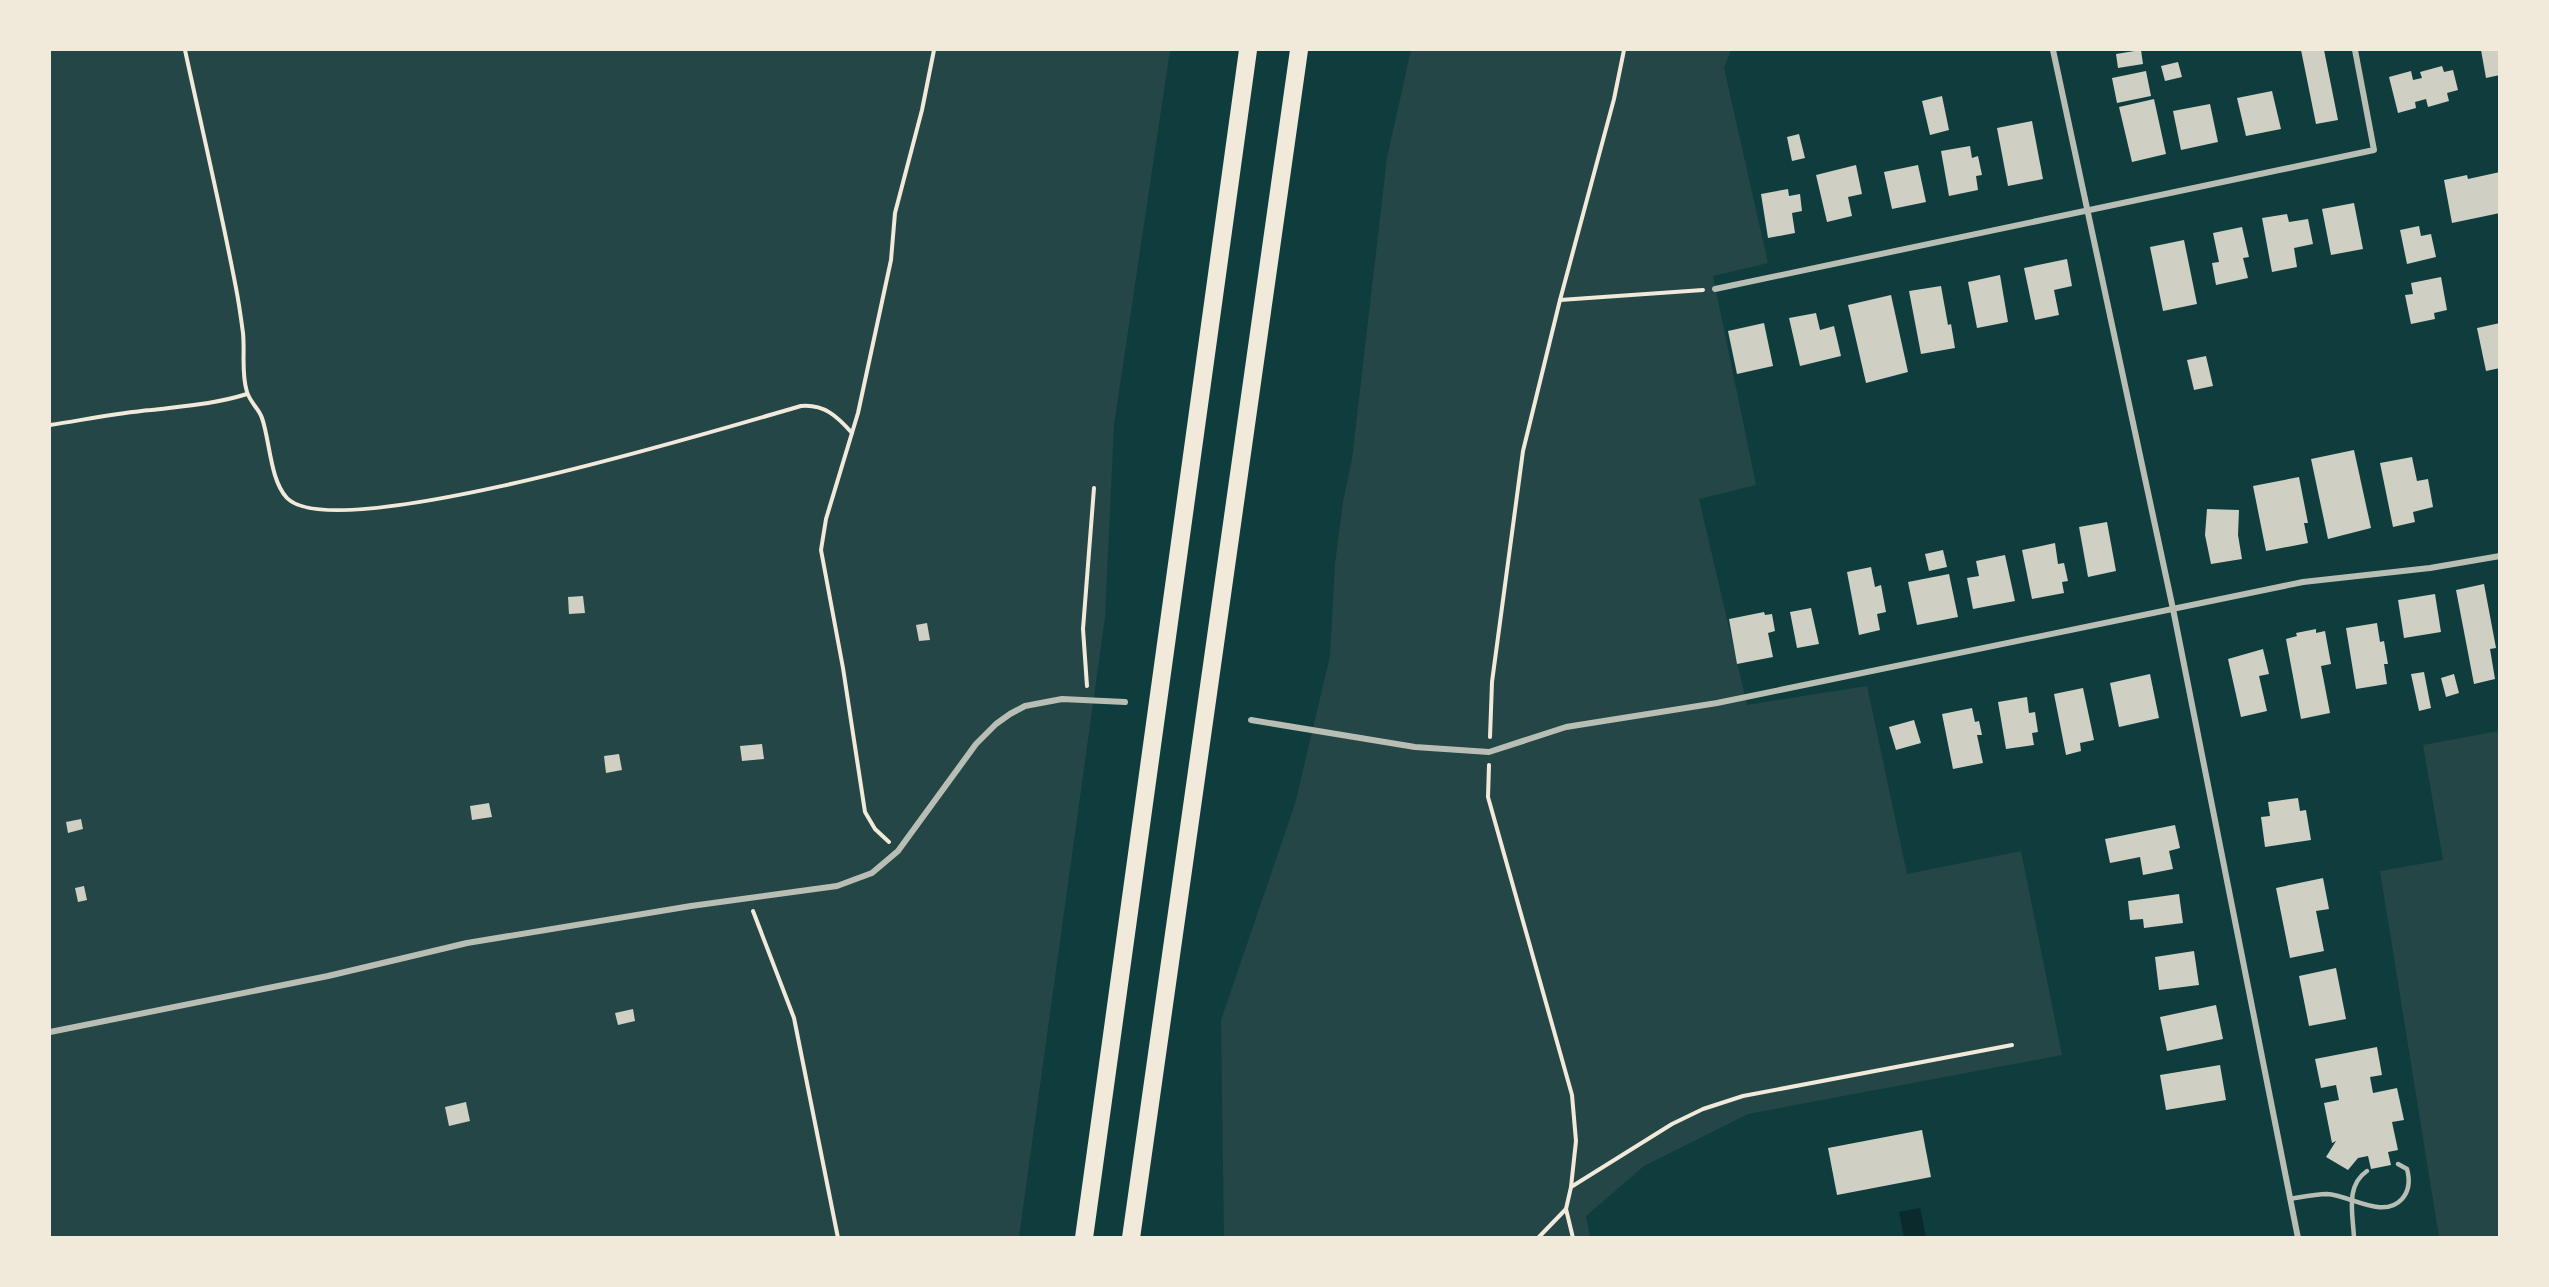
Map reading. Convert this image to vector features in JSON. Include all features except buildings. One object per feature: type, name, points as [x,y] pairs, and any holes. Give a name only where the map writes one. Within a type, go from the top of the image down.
[{"type":"highway","points":[[1084,1238],[1248,50]]},
{"type":"highway","points":[[1131,1238],[1299,50]]},
{"type":"street","points":[[2053,50],[2173,609],[2298,1238]]},
{"type":"street","points":[[1715,289],[2088,208],[2374,150],[2355,50]]},
{"type":"street","points":[[1251,720],[1415,747],[1489,752],[1566,727],[1717,703],[2302,582],[2430,568],[2499,556]]},
{"type":"street","points":[[50,1032],[328,976],[468,943],[625,916],[837,886],[872,873],[898,852],[960,764],[996,724],[1025,706],[1062,699],[1125,702]]},
{"type":"lane","points":[[2290,1199],[2326,1194],[2380,1207],[2399,1202],[2407,1193],[2410,1180],[2407,1169],[2398,1164]]},
{"type":"lane","points":[[2354,1238],[2352,1189],[2356,1178],[2367,1171]]},
{"type":"path","points":[[185,50],[236,290],[243,334],[243,367],[247,394],[262,416],[276,476],[287,498],[299,505],[321,511],[364,510],[449,497],[554,474],[801,406],[815,405],[836,416],[852,433]]},
{"type":"path","points":[[898,852],[875,829],[865,812],[843,668],[821,550],[826,519],[858,413],[891,260],[895,213],[922,110],[934,50]]},
{"type":"path","points":[[1573,1238],[1566,1209],[1576,1141],[1572,1095],[1488,797],[1492,682],[1523,451],[1560,300],[1614,99],[1624,50]]},
{"type":"path","points":[[1560,300],[1635,297],[1715,289]]},
{"type":"path","points":[[50,425],[116,414],[187,408],[222,402],[247,394]]},
{"type":"path","points":[[1087,699],[1083,629],[1094,488]]},
{"type":"path","points":[[748,899],[794,1018],[838,1238]]},
{"type":"path","points":[[1571,1187],[1672,1124],[1703,1109],[1733,1099],[2012,1045]]},
{"type":"path","points":[[1538,1238],[1566,1209]]},
{"type":"shaded area","points":[[50,50],[1170,50],[1114,425],[1105,617],[1019,1237],[50,1237]]},
{"type":"shaded area","points":[[1411,50],[1731,50],[1724,68],[1768,263],[1713,276],[1756,485],[1699,499],[1747,705],[1867,686],[1907,874],[2021,851],[2062,1055],[1748,1114],[1644,1166],[1586,1216],[1590,1237],[1224,1238],[1221,1020],[1295,804],[1330,656],[1335,564],[1343,502],[1352,459],[1387,158]]},
{"type":"shaded area","points":[[2499,731],[2499,1237],[2439,1237],[2380,871],[2443,860],[2423,745]]},
{"type":"shaded area","points":[[1920,1208],[1926,1237],[1904,1237],[1899,1212]]}]
